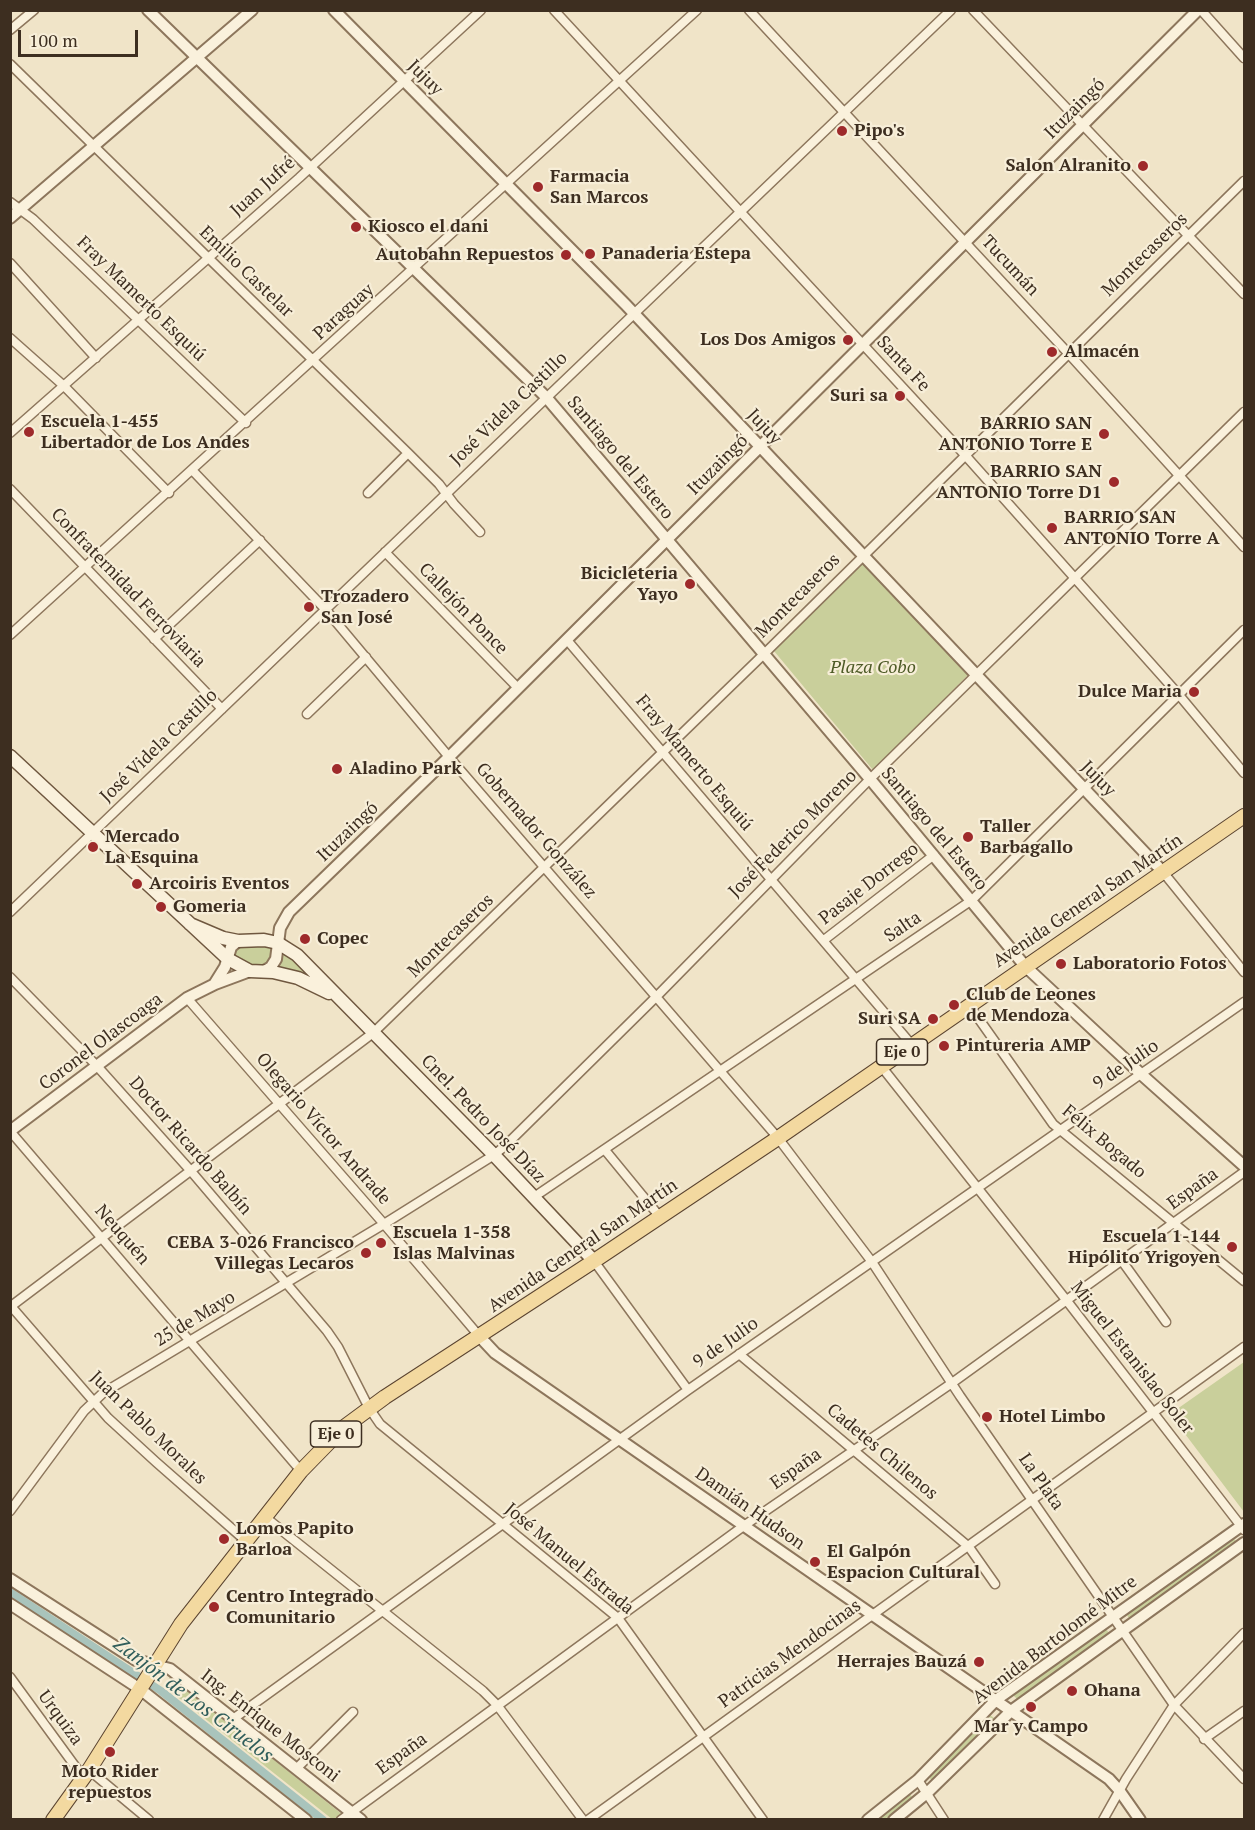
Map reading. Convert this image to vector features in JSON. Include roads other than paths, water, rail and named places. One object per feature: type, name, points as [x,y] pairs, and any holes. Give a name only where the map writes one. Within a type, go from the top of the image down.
[{"type":"main road","points":[[10,756],[190,924],[236,963]]},
{"type":"main road","name":"Avenida General San Martín","points":[[53,1820],[182,1624],[246,1540],[302,1471],[335,1435],[369,1408],[480,1337],[778,1138],[1245,816]]},
{"type":"main road","points":[[190,924],[217,936],[275,945]]},
{"type":"main road","name":"Cnel. Pedro José Díaz","points":[[275,945],[297,955],[494,1155],[594,1261]]},
{"type":"main road","name":"Cnel. Pedro José Díaz","points":[[236,963],[298,978],[327,992],[344,1004]]},
{"type":"street","points":[[10,30],[34,10]]},
{"type":"street","name":"Santiago del Estero","points":[[148,10],[546,397],[1026,966],[1142,1075],[1245,1166]]},
{"type":"street","points":[[10,218],[252,10]]},
{"type":"street","name":"Jujuy","points":[[334,10],[634,313],[1162,872]]},
{"type":"street","name":"Juan Jufré","points":[[10,433],[405,82],[481,10]]},
{"type":"street","name":"Santa Fe","points":[[554,10],[965,455],[1245,772]]},
{"type":"street","name":"Paraguay","points":[[12,630],[86,568],[169,493],[698,10]]},
{"type":"street","name":"Tucumán","points":[[749,10],[1068,353],[1245,548]]},
{"type":"street","name":"José Videla Castillo","points":[[10,912],[951,10]]},
{"type":"street","points":[[974,10],[1245,294]]},
{"type":"street","points":[[1199,10],[1245,58]]},
{"type":"street","name":"Ituzaingó","points":[[264,971],[275,961],[275,945],[280,928],[289,912],[449,757],[1199,10]]},
{"type":"street","name":"Emilio Castelar","points":[[10,64],[408,453],[480,532]]},
{"type":"street","name":"Montecaseros","points":[[11,1306],[373,1033],[764,654],[1245,181]]},
{"type":"street","name":"Fray Mamerto Esquiú","points":[[10,202],[139,319],[246,423]]},
{"type":"street","points":[[10,263],[96,358]]},
{"type":"street","points":[[10,338],[64,386],[169,493]]},
{"type":"street","name":"José Federico Moreno","points":[[494,1155],[657,996],[870,779],[1245,412]]},
{"type":"street","points":[[368,493],[408,453]]},
{"type":"street","name":"Gobernador González","points":[[193,471],[326,610],[449,757],[778,1138]]},
{"type":"street","name":"Confraternidad Ferroviaria","points":[[10,489],[222,709]]},
{"type":"street","points":[[154,639],[260,540]]},
{"type":"street","name":"Callejón Ponce","points":[[385,552],[518,688]]},
{"type":"street","name":"Salta","points":[[534,1197],[972,900],[1245,630]]},
{"type":"street","name":"Fray Mamerto Esquiú","points":[[567,640],[912,1045]]},
{"type":"street","points":[[307,714],[366,657]]},
{"type":"street","name":"Pasaje Dorrego","points":[[824,940],[934,855]]},
{"type":"street","points":[[1162,872],[1245,972]]},
{"type":"street","points":[[215,984],[236,963],[231,947],[238,940]]},
{"type":"street","name":"Coronel Olascoaga","points":[[10,1131],[187,998],[215,984],[236,963]]},
{"type":"street","name":"Doctor Ricardo Balbín","points":[[10,977],[97,1065],[333,1338],[369,1408]]},
{"type":"street","name":"Olegario Víctor Andrade","points":[[187,998],[480,1337]]},
{"type":"street","name":"9 de Julio","points":[[233,1719],[738,1354],[1245,1002]]},
{"type":"street","name":"Félix Bogado","points":[[969,1005],[1053,1124],[1245,1281]]},
{"type":"street","name":"Miguel Estanislao Soler","points":[[881,1066],[1244,1527]]},
{"type":"street","name":"Neuquén","points":[[10,1131],[302,1471]]},
{"type":"street","name":"La Plata","points":[[778,1138],[872,1262],[952,1383],[1174,1705],[1204,1739],[1245,1779]]},
{"type":"street","points":[[605,1150],[660,1217]]},
{"type":"street","name":"25 de Mayo","points":[[10,1511],[93,1402],[103,1394],[494,1155]]},
{"type":"street","name":"España","points":[[341,1820],[745,1525],[952,1383],[1245,1172]]},
{"type":"street","points":[[594,1261],[688,1390]]},
{"type":"street","points":[[1122,1261],[1166,1322]]},
{"type":"street","name":"Juan Pablo Morales","points":[[11,1306],[93,1402],[156,1462],[246,1540]]},
{"type":"street","name":"Damián Hudson","points":[[480,1337],[495,1353],[1109,1779],[1140,1820]]},
{"type":"street","name":"Patricias Mendocinas","points":[[588,1820],[1245,1347]]},
{"type":"street","name":"Cadetes Chilenos","points":[[738,1354],[969,1547],[995,1584]]},
{"type":"street","name":"José Manuel Estrada","points":[[369,1408],[385,1429],[618,1618],[763,1820]]},
{"type":"street","points":[[265,1517],[483,1691],[497,1705],[583,1820]]},
{"type":"street","name":"Avenida Bartolomé Mitre","points":[[868,1820],[918,1780],[996,1700],[1244,1527]]},
{"type":"street","name":"Avenida Bartolomé Mitre","points":[[894,1820],[927,1793],[1011,1711],[1245,1543]]},
{"type":"street","name":"Ing. Enrique Mosconi","points":[[10,1579],[136,1660],[170,1669],[361,1820]]},
{"type":"street","points":[[10,1604],[143,1684],[306,1820]]},
{"type":"street","points":[[1103,1820],[1119,1790],[1174,1705],[1244,1635]]},
{"type":"street","name":"Urquiza","points":[[10,1677],[86,1773],[149,1820]]},
{"type":"street","points":[[1204,1739],[1245,1711]]},
{"type":"street","points":[[297,1768],[353,1712]]},
{"type":"street","points":[[918,1780],[944,1820]]},
{"type":"waterway","name":"Zanjón de Los Ciruelos","points":[[10,1592],[161,1691],[323,1820]]},
{"type":"place","name":"Pipo's","points":[[842,131]]},
{"type":"place","name":"Salon Alranito","points":[[1143,166]]},
{"type":"place","name":"Farmacia San Marcos","points":[[538,187]]},
{"type":"place","name":"Kiosco el dani","points":[[356,227]]},
{"type":"place","name":"Panaderia Estepa","points":[[590,254]]},
{"type":"place","name":"Autobahn Repuestos","points":[[566,255]]},
{"type":"place","name":"Los Dos Amigos","points":[[848,340]]},
{"type":"place","name":"Almacén","points":[[1052,352]]},
{"type":"place","name":"Suri sa","points":[[900,396]]},
{"type":"place","name":"Escuela 1-455 Libertador de Los Andes","points":[[29,432]]},
{"type":"place","name":"BARRIO SAN ANTONIO Torre E","points":[[1104,434]]},
{"type":"place","name":"BARRIO SAN ANTONIO Torre D1","points":[[1114,482]]},
{"type":"place","name":"BARRIO SAN ANTONIO Torre A","points":[[1052,528]]},
{"type":"place","name":"Bicicleteria Yayo","points":[[690,584]]},
{"type":"place","name":"Trozadero San José","points":[[309,607]]},
{"type":"place","name":"Dulce Maria","points":[[1194,692]]},
{"type":"place","name":"Aladino Park","points":[[337,769]]},
{"type":"place","name":"Taller Barbagallo","points":[[968,837]]},
{"type":"place","name":"Mercado La Esquina","points":[[93,847]]},
{"type":"place","name":"Arcoiris Eventos","points":[[137,884]]},
{"type":"place","name":"Gomeria","points":[[161,907]]},
{"type":"place","name":"Copec","points":[[305,939]]},
{"type":"place","name":"Laboratorio Fotos","points":[[1061,964]]},
{"type":"place","name":"Club de Leones de Mendoza","points":[[954,1005]]},
{"type":"place","name":"Suri SA","points":[[933,1019]]},
{"type":"place","name":"Pintureria AMP","points":[[944,1046]]},
{"type":"place","name":"Escuela 1-358 Islas Malvinas","points":[[381,1243]]},
{"type":"place","name":"Escuela 1-144 Hipólito Yrigoyen","points":[[1232,1247]]},
{"type":"place","name":"CEBA 3-026 Francisco Villegas Lecaros","points":[[366,1253]]},
{"type":"place","name":"Hotel Limbo","points":[[987,1417]]},
{"type":"place","name":"Lomos Papito Barloa","points":[[224,1539]]},
{"type":"place","name":"El Galpón Espacion Cultural","points":[[815,1562]]},
{"type":"place","name":"Centro Integrado Comunitario","points":[[214,1607]]},
{"type":"place","name":"Herrajes Bauzá","points":[[979,1662]]},
{"type":"place","name":"Ohana","points":[[1072,1691]]},
{"type":"place","name":"Mar y Campo","points":[[1031,1707]]},
{"type":"place","name":"Moto Rider repuestos","points":[[110,1752]]},
{"type":"park label","name":"Plaza Cobo","points":[[873,668]]}]
